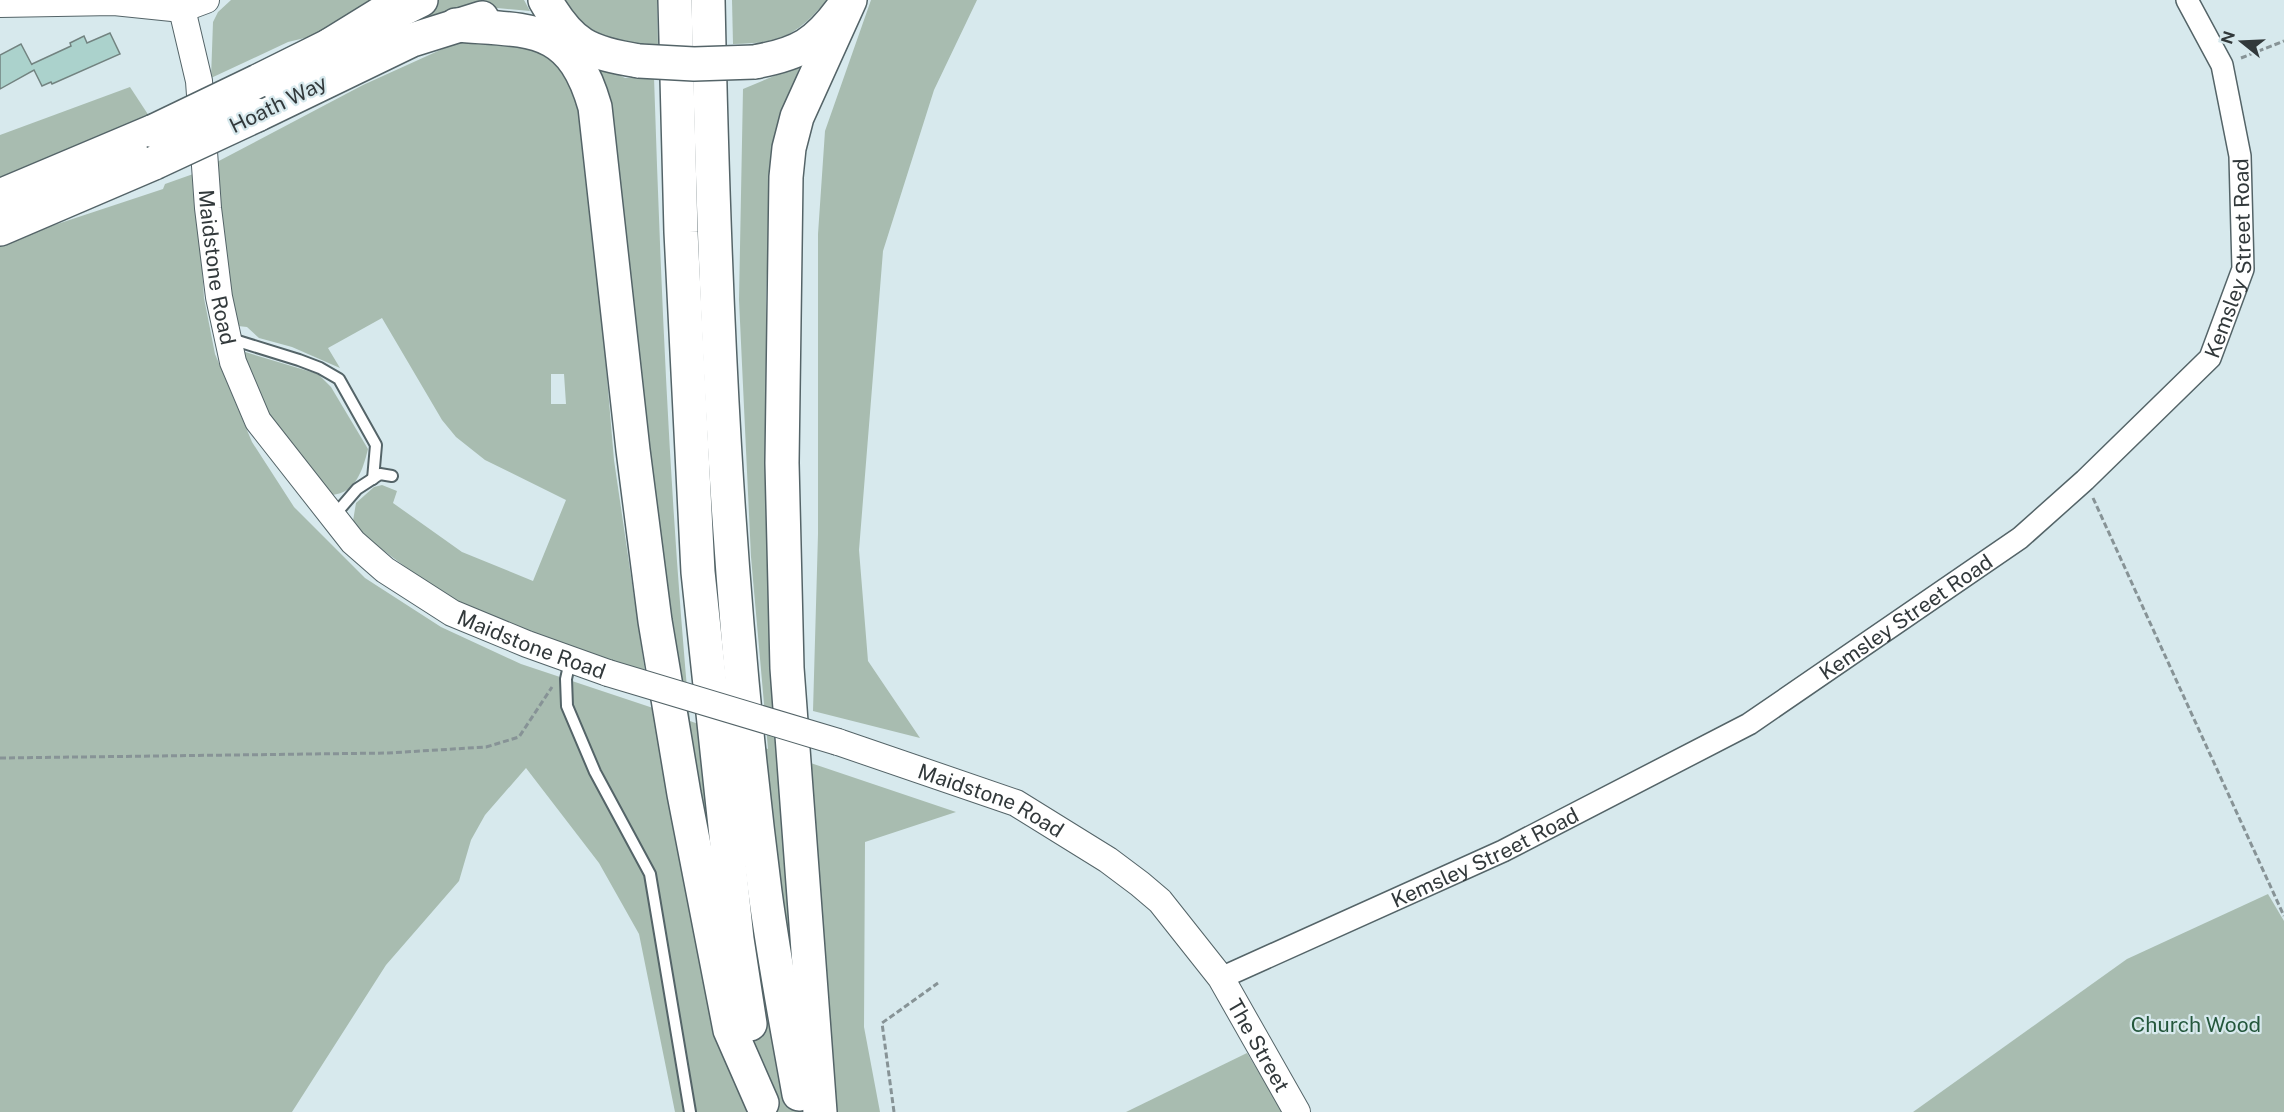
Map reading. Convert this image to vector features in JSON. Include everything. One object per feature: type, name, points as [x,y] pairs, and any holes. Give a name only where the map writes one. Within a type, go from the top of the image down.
[{"type":"main road","points":[[330,45],[403,0]]},
{"type":"main road","name":"Hoath Way","points":[[0,196],[154,130],[421,0]]},
{"type":"main road","points":[[545,0],[594,70],[606,103],[600,139]]},
{"type":"main road","points":[[675,0],[681,232],[698,572],[737,939],[763,1108]]},
{"type":"main road","points":[[708,0],[711,182],[721,410],[737,640],[765,894],[801,1112]]},
{"type":"main road","points":[[820,1112],[787,668],[782,463],[786,177],[789,148],[797,117],[849,0]]},
{"type":"main road","name":"Hoath Way","points":[[0,229],[154,163],[412,40],[487,16],[525,19],[604,53],[639,61],[694,64],[754,62],[783,57],[811,42],[836,18],[849,0]]},
{"type":"main road","points":[[456,26],[525,31],[552,40],[571,55],[588,83],[595,107],[633,450],[655,621],[674,736],[730,1030],[763,1108]]},
{"type":"main road","points":[[813,1034],[825,1065],[832,1112]]},
{"type":"street","points":[[0,4],[114,2],[184,4],[206,0]]},
{"type":"street","name":"Kemsley Street Road","points":[[1221,978],[1503,851],[1749,724],[2020,538],[2085,480],[2210,358],[2243,269],[2240,156],[2222,65],[2187,0]]},
{"type":"street","name":"Maidstone Road","points":[[184,4],[199,81],[208,208],[219,297],[233,362],[258,421],[353,542],[385,570],[452,613],[564,669],[608,673],[838,742],[1016,803],[1108,860],[1160,901],[1221,978]]},
{"type":"street","name":"The Street","points":[[1221,978],[1297,1112]]},
{"type":"lane","points":[[228,338],[320,368],[339,379],[376,445],[373,479]]},
{"type":"lane","points":[[332,518],[357,489],[380,474],[392,476]]},
{"type":"lane","points":[[564,669],[567,706],[595,772],[650,874],[690,1112]]},
{"type":"path","points":[[2222,65],[2284,41]]},
{"type":"path","points":[[2085,480],[2284,916]]},
{"type":"path","points":[[0,758],[388,753],[486,747],[519,737],[564,669]]},
{"type":"path","points":[[894,1112],[882,1023],[938,983]]},
{"type":"green space","points":[[231,0],[375,0],[313,36],[288,42],[211,78],[213,22],[218,12]]},
{"type":"green space","points":[[435,0],[524,0],[530,11],[487,7],[422,20],[418,9]]},
{"type":"green space","points":[[556,0],[657,0],[658,46],[624,44],[605,38],[578,21]]},
{"type":"green space","points":[[732,0],[827,0],[806,22],[786,35],[764,42],[733,44]]},
{"type":"green space","points":[[871,0],[977,0],[934,90],[883,251],[859,550],[868,661],[920,738],[813,711],[818,534],[818,234],[825,131]]},
{"type":"green space","points":[[460,41],[551,49],[583,94],[614,460],[645,672],[548,641],[458,606],[364,536],[353,521],[356,503],[374,487],[382,485],[397,491],[393,503],[462,552],[533,581],[566,500],[485,460],[456,437],[442,420],[382,318],[328,348],[340,368],[292,347],[259,338],[247,327],[238,326],[232,314],[215,163],[363,85]],"holes":[[[551,374],[564,374],[566,404],[551,404]]]},
{"type":"green space","points":[[597,64],[625,78],[654,77],[667,399],[690,721],[768,749],[751,557],[739,300],[743,89],[800,65],[771,158],[766,300],[772,620],[778,752],[956,812],[865,842],[864,1027],[880,1112],[675,1112],[639,934],[599,863],[526,768],[485,815],[471,840],[459,881],[386,965],[292,1112],[0,1112],[0,243],[163,189],[165,184],[196,173],[204,298],[215,354],[252,442],[294,507],[365,578],[441,627],[521,664],[659,710],[609,92]]},
{"type":"green space","points":[[130,87],[149,116],[0,179],[0,135]]},
{"type":"green space","points":[[242,351],[318,374],[331,387],[368,449],[361,472],[347,490],[332,495],[272,421]]},
{"type":"green space","name":"Church Wood","points":[[2268,894],[2284,921],[2284,1112],[1913,1112],[2127,959]]},
{"type":"green space","points":[[1247,1053],[1283,1112],[1126,1112]]},
{"type":"building","points":[[110,33],[120,54],[52,84],[51,82],[42,86],[34,70],[0,89],[0,55],[21,44],[32,65],[71,46],[70,43],[84,36],[87,43]]}]
